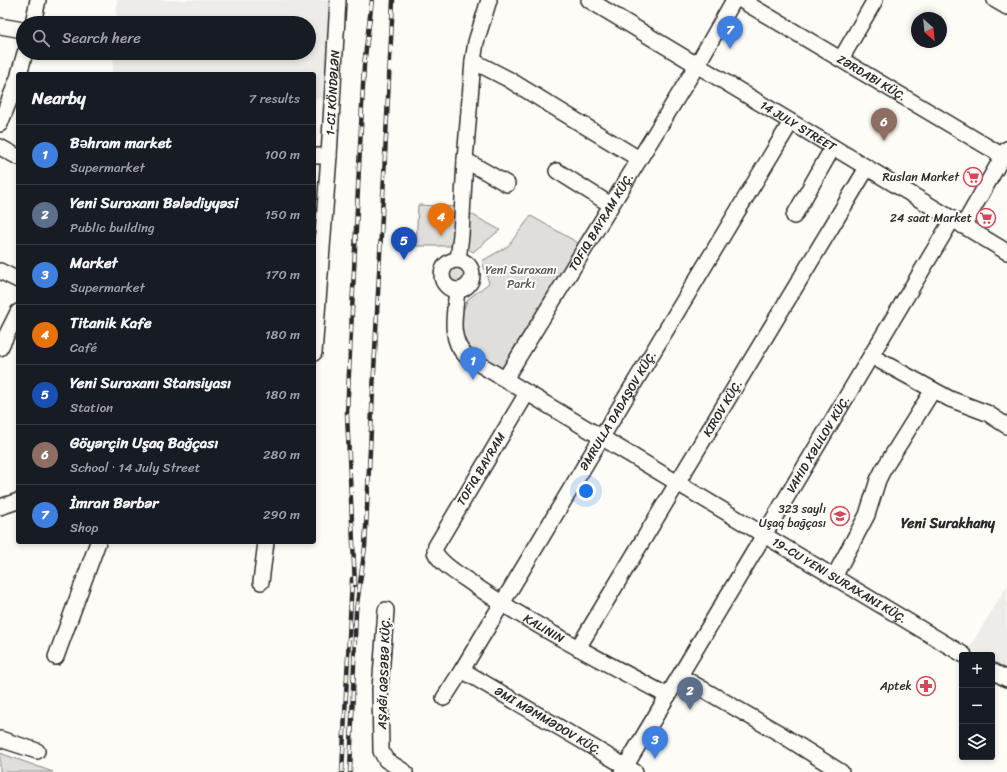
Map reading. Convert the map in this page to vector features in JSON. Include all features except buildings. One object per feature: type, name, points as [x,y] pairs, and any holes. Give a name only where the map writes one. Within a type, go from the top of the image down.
[{"type":"street","points":[[35,16],[38,0]]},
{"type":"street","name":"1-CI KÖNDƏLƏN","points":[[316,302],[317,277],[329,156],[338,0]]},
{"type":"street","points":[[458,260],[462,235],[465,160],[473,61],[476,42],[489,0]]},
{"type":"street","name":"14 JULY STREET","points":[[589,0],[1007,252]]},
{"type":"street","name":"TOFIQ BAYRAM KÜÇ.","points":[[504,380],[697,65],[734,0]]},
{"type":"street","name":"ZƏRDABI KÜÇ.","points":[[741,0],[841,59],[1005,152]]},
{"type":"street","points":[[841,59],[875,0]]},
{"type":"street","points":[[995,0],[1007,7]]},
{"type":"street","points":[[0,26],[16,29]]},
{"type":"street","points":[[20,72],[23,60]]},
{"type":"street","points":[[473,61],[508,79],[639,159]]},
{"type":"street","points":[[0,124],[6,113],[16,84]]},
{"type":"street","name":"ƏMRULLA DADAŞOV KÜÇ.","points":[[444,698],[791,122]]},
{"type":"street","points":[[0,147],[16,156]]},
{"type":"street","points":[[794,216],[833,147]]},
{"type":"street","name":"VAHID XƏLILOV KÜÇ.","points":[[627,770],[668,696],[871,356],[1005,152]]},
{"type":"street","points":[[316,156],[329,156]]},
{"type":"street","points":[[465,160],[507,184]]},
{"type":"street","name":"KIROV KÜÇ.","points":[[578,648],[868,168]]},
{"type":"street","points":[[557,171],[611,205]]},
{"type":"street","points":[[458,260],[464,261],[468,264],[473,275],[472,281],[468,286],[457,290],[446,286],[442,275],[447,264],[458,260]]},
{"type":"street","points":[[0,271],[16,279]]},
{"type":"street","points":[[457,290],[454,322],[455,338],[457,345],[466,356],[959,652]]},
{"type":"street","points":[[0,348],[16,316]]},
{"type":"street","points":[[871,356],[950,399],[987,413],[1007,426]]},
{"type":"street","points":[[834,578],[868,515],[883,470],[933,390]]},
{"type":"street","name":"TOFIQ BAYRAM","points":[[436,546],[527,393]]},
{"type":"street","points":[[0,507],[16,502]]},
{"type":"street","points":[[56,657],[97,544]]},
{"type":"street","points":[[261,582],[266,544]]},
{"type":"street","name":"KALININ","points":[[436,546],[434,550],[436,554],[446,565],[502,603],[578,648],[668,696]]},
{"type":"street","points":[[386,610],[380,689],[381,751],[386,760],[405,772]]},
{"type":"street","name":"ƏMI MƏMMƏDOV KÜÇ.","points":[[462,670],[627,770]]},
{"type":"street","points":[[995,673],[1007,679]]},
{"type":"street","points":[[680,676],[779,733],[841,772]]},
{"type":"street","points":[[0,739],[37,751]]},
{"type":"shaded area","points":[[117,0],[331,0],[326,99],[316,98],[316,72],[112,72],[113,60],[316,60],[316,16],[116,16]]},
{"type":"shaded area","points":[[1007,586],[1007,670],[995,663],[995,652],[976,652],[969,648]]},
{"type":"green space","points":[[418,205],[455,207],[455,246],[416,246]]},
{"type":"green space","points":[[469,213],[500,230],[473,252],[467,248]]},
{"type":"green space","name":"Yeni Suraxanı Parkı","points":[[531,216],[580,244],[499,372],[475,359],[459,334],[461,315],[468,299],[489,283],[482,261],[508,246]]},
{"type":"green space","points":[[458,267],[465,272],[466,275],[461,282],[458,283],[451,278],[450,275],[455,268]]},
{"type":"green space","points":[[0,753],[53,772],[0,772]]},
{"type":"railway","points":[[355,585],[347,414],[364,65],[372,0]]},
{"type":"railway","points":[[350,772],[356,611],[365,547],[393,0]]},
{"type":"railway","points":[[342,772],[352,579]]},
{"type":"place","name":"İmran Bərbər","points":[[730,49]]},
{"type":"place","name":"Göyərçin Uşaq Bağçası","points":[[884,141]]},
{"type":"place","name":"Ruslan Market","points":[[973,177]]},
{"type":"place","name":"24 saat Market","points":[[986,218]]},
{"type":"place","name":"Titanik Kafe","points":[[441,236]]},
{"type":"place","name":"Yeni Suraxanı Stansiyası","points":[[404,260]]},
{"type":"place","name":"Bәhram market","points":[[473,380]]},
{"type":"place","name":"323 saylı Uşaq bağçası","points":[[840,516]]},
{"type":"place","name":"Aptek","points":[[926,686]]},
{"type":"place","name":"Yeni Suraxanı Bələdiyyəsi","points":[[690,710]]},
{"type":"place","name":"Market","points":[[655,759]]},
{"type":"district","name":"Yeni Surakhany","points":[[948,523]]}]
